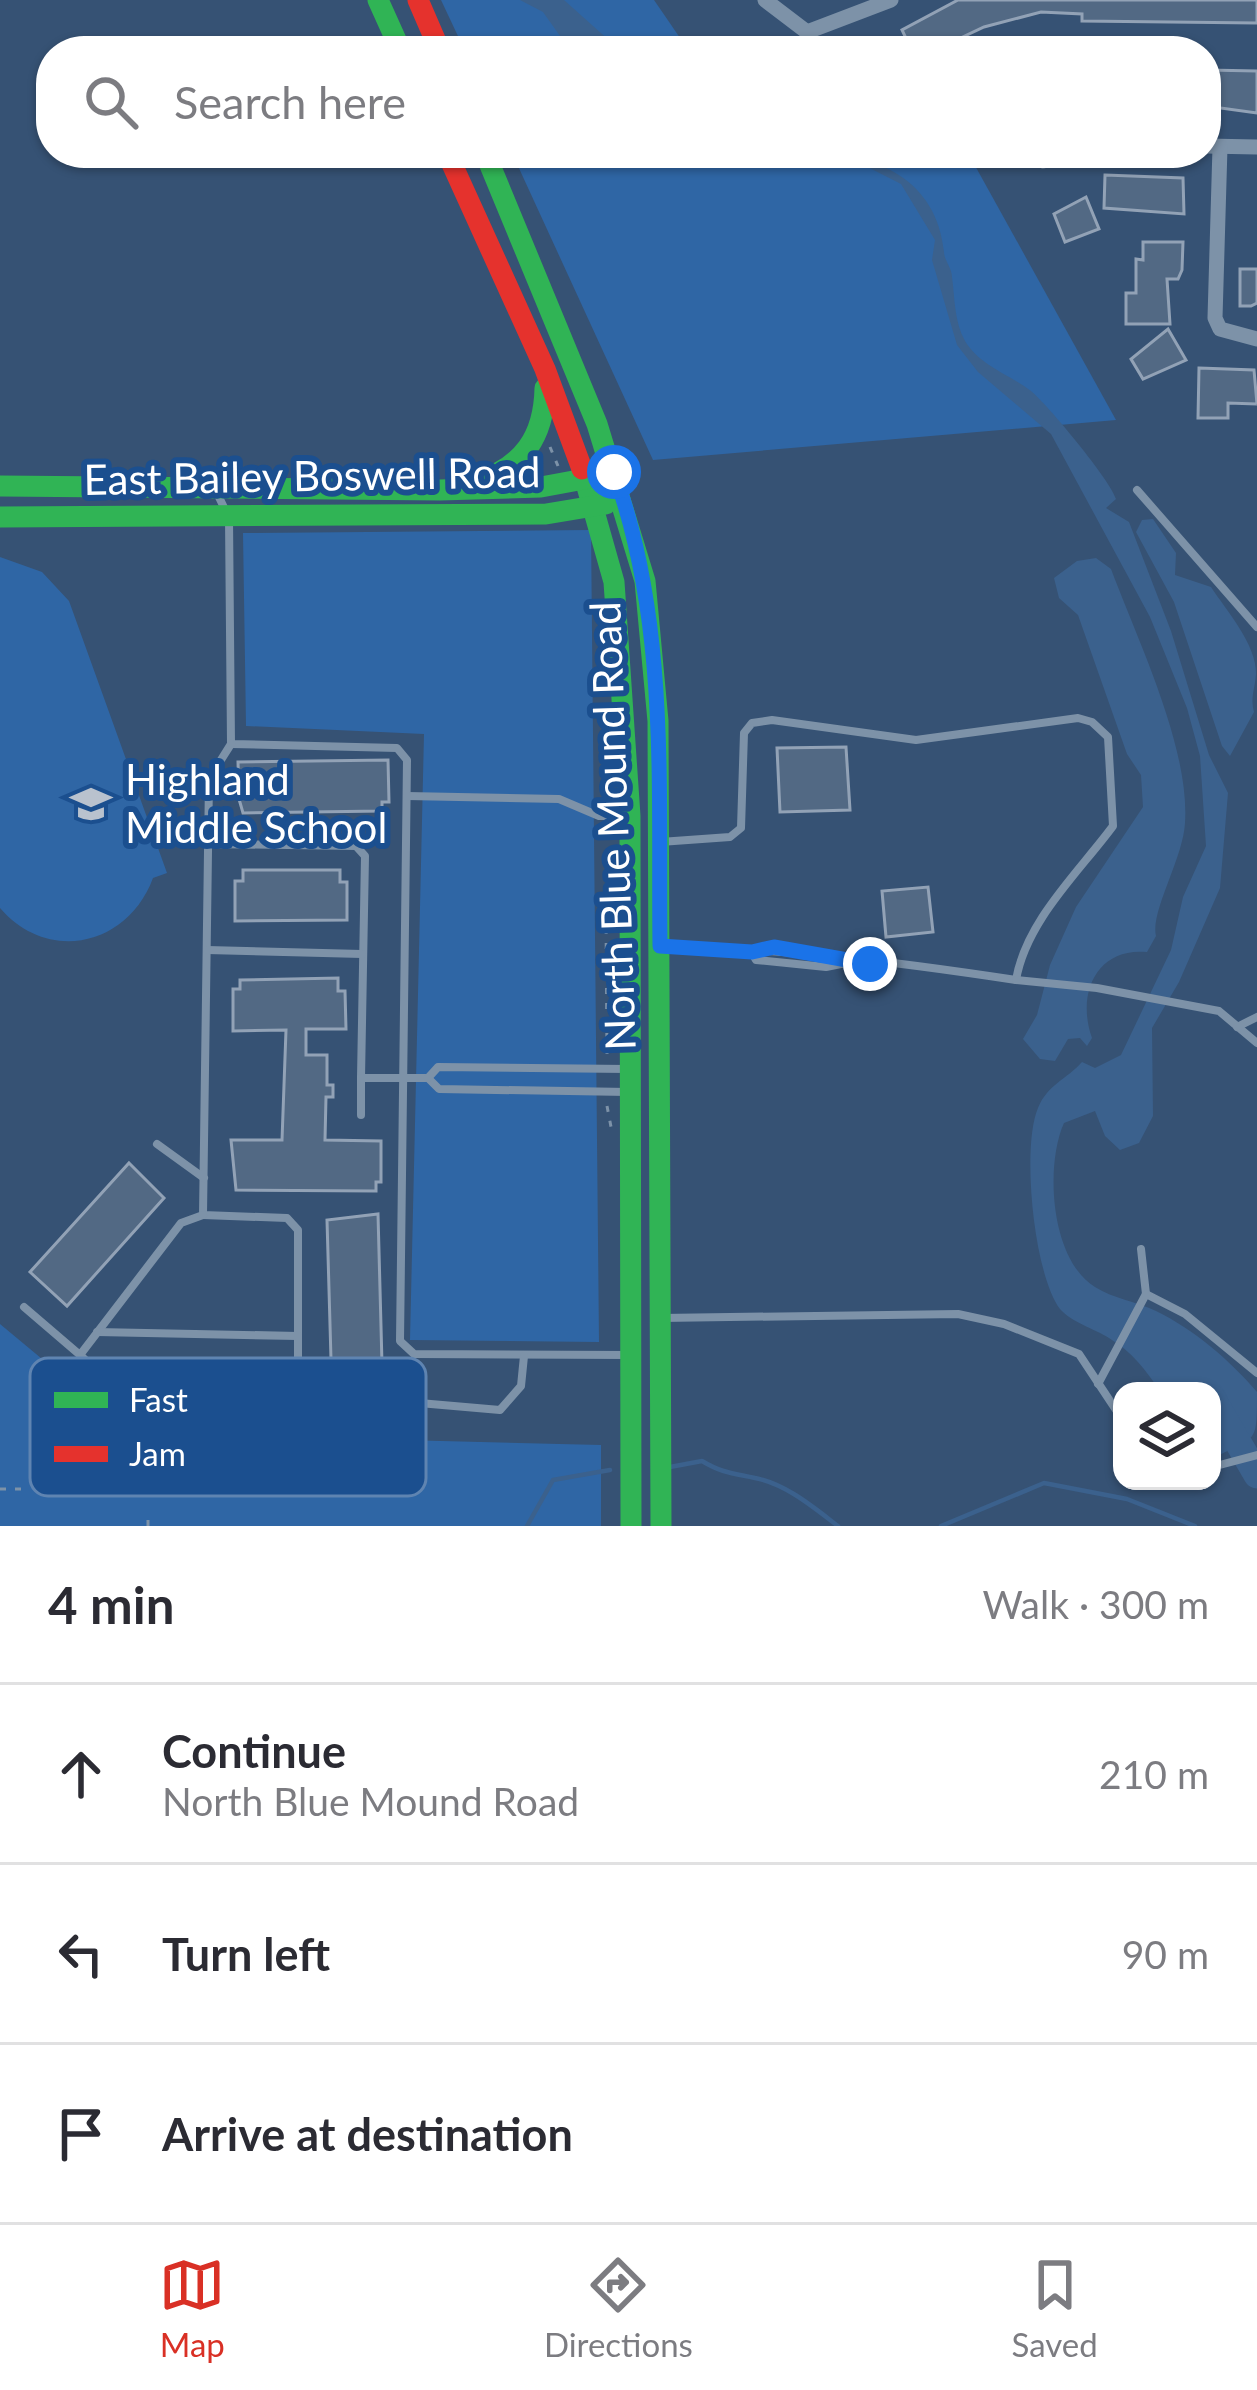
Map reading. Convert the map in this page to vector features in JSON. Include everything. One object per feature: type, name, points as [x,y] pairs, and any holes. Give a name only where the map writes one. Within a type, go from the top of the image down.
[{"type":"main road","points":[[378,0],[394,36]]},
{"type":"main road","points":[[418,0],[434,36]]},
{"type":"main road","name":"North Blue Mound Road","points":[[454,168],[545,369],[595,506],[614,582],[630,815],[618,1080],[632,1520]]},
{"type":"main road","name":"North Blue Mound Road","points":[[490,168],[624,500],[650,629],[660,946],[661,1520]]},
{"type":"main road","name":"North Blue Mound Road","points":[[440,490],[495,478],[527,455],[546,419],[545,369]]},
{"type":"main road","name":"East Bailey Boswell Road","points":[[0,486],[440,490],[541,487],[614,472]]},
{"type":"main road","points":[[0,504],[46,503],[53,500],[53,487]]},
{"type":"main road","name":"East Bailey Boswell Road","points":[[0,517],[546,514],[624,500]]},
{"type":"main road","points":[[618,1080],[640,1070],[645,1082],[647,1203],[660,1238]]},
{"type":"street","points":[[765,0],[806,32],[891,0]]},
{"type":"street","points":[[1221,146],[1257,147]]},
{"type":"street","points":[[1213,168],[1215,318],[1220,329],[1234,336],[1257,338]]},
{"type":"lane","points":[[203,1215],[208,779],[231,744],[229,518],[212,488]]},
{"type":"lane","points":[[1137,490],[1257,627]]},
{"type":"lane","points":[[658,842],[730,837],[741,828],[744,733],[752,723],[916,740],[1043,718],[1092,722],[1108,737],[1113,826],[1041,921],[1019,959],[1016,980]]},
{"type":"lane","points":[[231,744],[397,748],[407,760],[400,1341],[414,1354],[630,1355]]},
{"type":"lane","points":[[407,796],[559,799],[599,816],[630,815]]},
{"type":"lane","points":[[208,844],[356,846],[364,856],[361,1115]]},
{"type":"lane","points":[[660,946],[752,952],[774,947],[816,950],[854,962]]},
{"type":"lane","points":[[207,950],[362,954]]},
{"type":"lane","points":[[752,952],[757,960],[783,964],[854,962],[1045,981],[1178,1001],[1219,1011],[1257,1042]]},
{"type":"lane","points":[[1237,1027],[1257,1017]]},
{"type":"lane","points":[[428,1078],[438,1067],[618,1080]]},
{"type":"lane","points":[[361,1078],[428,1078],[439,1089],[618,1080]]},
{"type":"lane","points":[[158,1144],[204,1178]]},
{"type":"lane","points":[[80,1355],[181,1223],[203,1215],[287,1218],[298,1230],[298,1358]]},
{"type":"lane","points":[[1098,1384],[1146,1294],[1141,1249]]},
{"type":"lane","points":[[1146,1294],[1185,1315],[1257,1373]]},
{"type":"lane","points":[[24,1307],[83,1358]]},
{"type":"lane","points":[[660,1318],[958,1314],[1004,1324],[1078,1354],[1113,1406]]},
{"type":"lane","points":[[97,1332],[298,1336]]},
{"type":"lane","points":[[426,1403],[500,1409],[521,1386],[524,1356]]},
{"type":"lane","points":[[1221,1465],[1257,1455]]},
{"type":"path","points":[[550,445],[560,470]]},
{"type":"path","points":[[613,873],[606,916],[618,1080],[613,1138]]},
{"type":"path","points":[[0,1489],[29,1490]]},
{"type":"shaded area","points":[[441,0],[654,0],[679,36],[458,36]]},
{"type":"shaded area","points":[[520,0],[564,0],[604,36],[560,36],[543,12]]},
{"type":"shaded area","points":[[519,168],[976,168],[1116,420],[653,460]]},
{"type":"shaded area","points":[[870,168],[885,168],[900,176],[930,206],[952,274],[965,341],[1051,411],[1112,490],[1116,499],[1106,508],[1129,522],[1171,631],[1209,755],[1228,793],[1220,888],[1179,982],[1152,1028],[1153,1116],[1139,1143],[1120,1150],[1105,1136],[1095,1111],[1064,1123],[1054,1162],[1060,1234],[1080,1274],[1102,1291],[1184,1327],[1257,1392],[1252,1437],[1221,1454],[1221,1382],[1153,1382],[1125,1349],[1060,1309],[1043,1269],[1031,1180],[1033,1127],[1042,1100],[1082,1062],[1095,1068],[1121,1055],[1171,950],[1183,897],[1206,846],[1200,756],[1187,708],[1150,617],[1051,434],[978,372],[957,345],[932,260],[935,240],[901,184]]},
{"type":"shaded area","points":[[1153,519],[1176,553],[1175,575],[1211,587],[1252,651],[1254,712],[1230,756],[1222,746],[1174,602],[1136,532],[1142,520]]},
{"type":"shaded area","points":[[591,530],[599,1342],[410,1340],[424,734],[246,726],[243,533]]},
{"type":"shaded area","points":[[0,557],[42,572],[69,601],[167,873],[153,878],[125,919],[85,940],[41,936],[19,926],[0,908]]},
{"type":"shaded area","points":[[1096,558],[1111,569],[1160,695],[1179,762],[1185,823],[1158,913],[1156,936],[1147,952],[1130,952],[1103,965],[1089,990],[1092,1038],[1087,1046],[1080,1038],[1068,1039],[1055,1061],[1040,1059],[1023,1039],[1037,1015],[1050,965],[1076,907],[1143,807],[1141,775],[1127,754],[1078,615],[1059,598],[1054,578],[1077,561]]},
{"type":"shaded area","points":[[0,1324],[41,1358],[30,1358],[30,1496],[426,1496],[426,1441],[601,1445],[601,1526],[0,1526]]},
{"type":"building","points":[[958,0],[1257,0],[1257,23],[1082,21],[1082,14],[1041,12],[965,36],[905,36],[902,30]]},
{"type":"building","points":[[1221,70],[1257,71],[1257,113],[1221,108]]},
{"type":"building","points":[[1105,175],[1183,178],[1184,214],[1104,208]]},
{"type":"building","points":[[1086,197],[1099,229],[1065,242],[1054,214]]},
{"type":"building","points":[[1143,242],[1183,242],[1182,270],[1178,279],[1167,279],[1170,324],[1126,324],[1126,293],[1136,293],[1136,259],[1143,260]]},
{"type":"building","points":[[1240,269],[1257,269],[1257,303],[1251,306],[1240,306]]},
{"type":"building","points":[[1168,329],[1186,360],[1143,379],[1131,359]]},
{"type":"building","points":[[1199,368],[1254,370],[1257,404],[1228,403],[1228,418],[1198,418]]},
{"type":"building","points":[[846,747],[850,810],[780,812],[777,748]]},
{"type":"building","points":[[388,760],[389,802],[382,802],[382,811],[243,813],[238,762]]},
{"type":"building","points":[[243,870],[340,870],[340,882],[347,882],[347,920],[235,921],[235,881],[243,881]]},
{"type":"building","points":[[928,887],[933,932],[886,937],[882,891]]},
{"type":"building","points":[[338,978],[338,991],[345,991],[346,1029],[306,1029],[306,1055],[327,1055],[327,1085],[333,1085],[333,1097],[326,1097],[325,1140],[381,1141],[381,1182],[376,1182],[376,1191],[236,1190],[231,1140],[282,1140],[286,1030],[233,1031],[233,989],[240,989],[240,980]]},
{"type":"building","points":[[129,1163],[164,1198],[67,1306],[30,1272]]},
{"type":"building","points":[[378,1214],[382,1358],[331,1358],[327,1220]]},
{"type":"waterway","points":[[1221,1413],[1257,1475]]},
{"type":"waterway","points":[[670,1467],[702,1461],[778,1485],[838,1526]]},
{"type":"waterway","points":[[527,1526],[553,1480],[610,1470]]},
{"type":"waterway","points":[[941,1526],[1044,1483],[1127,1499],[1195,1526]]},
{"type":"traffic: fast","points":[[378,0],[394,36]]},
{"type":"traffic: fast","points":[[491,168],[597,424],[645,581],[658,721],[661,1526]]},
{"type":"traffic: fast","points":[[476,482],[506,468],[528,448],[540,421],[545,388]]},
{"type":"traffic: fast","points":[[582,469],[614,582],[630,816],[631,1526]]},
{"type":"traffic: fast","points":[[0,486],[440,490],[541,487],[595,477]]},
{"type":"traffic: fast","points":[[0,517],[546,514],[606,504]]},
{"type":"traffic: jam","points":[[418,0],[434,36]]},
{"type":"traffic: jam","points":[[454,168],[545,369],[582,469]]},
{"type":"place","name":"Highland Middle School","points":[[91,804]]},
{"type":"route","points":[[614,472],[645,581],[650,629],[658,721],[660,946],[752,952],[774,947],[816,950],[870,964]]}]
